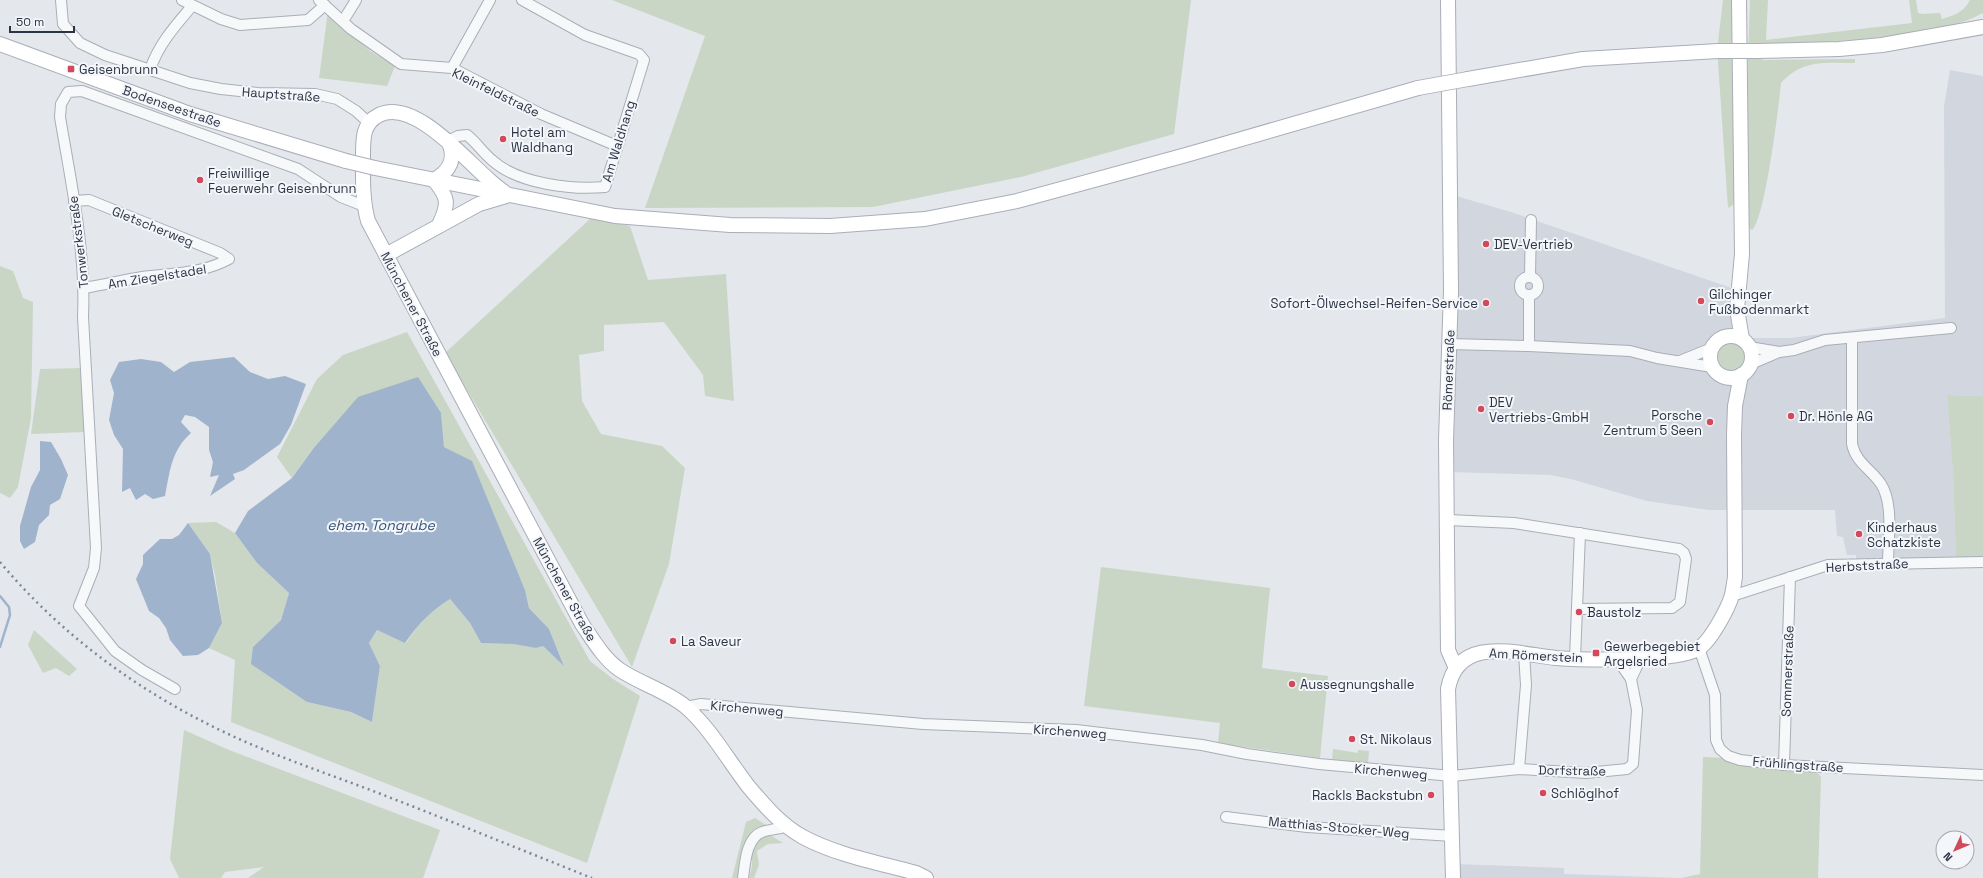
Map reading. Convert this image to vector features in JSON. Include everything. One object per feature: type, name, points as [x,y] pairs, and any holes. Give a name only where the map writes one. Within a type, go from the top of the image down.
[{"type":"street","name":"Hauptstraße","points":[[61,0],[64,24],[80,43],[105,55],[190,83],[221,90],[258,93],[314,94],[337,99],[356,111],[368,122]]},
{"type":"street","points":[[182,0],[224,20],[240,25],[308,20],[322,2]]},
{"type":"street","points":[[343,21],[356,0]]},
{"type":"street","points":[[452,68],[490,0]]},
{"type":"street","name":"Am Waldhang","points":[[448,141],[458,136],[466,135],[474,140],[493,162],[509,171],[536,181],[564,187],[605,187],[644,60],[639,54],[585,35],[522,0]]},
{"type":"street","name":"Römerstraße","points":[[1448,0],[1450,283],[1446,440],[1448,520],[1448,650],[1456,666]]},
{"type":"street","points":[[1739,0],[1742,254],[1737,309],[1745,343],[1751,352],[1751,364],[1779,352],[1794,350],[1825,340],[1951,328]]},
{"type":"street","name":"Kleinfeldstraße","points":[[322,2],[343,21],[401,64],[452,68],[541,114],[617,146]]},
{"type":"street","points":[[150,70],[154,58],[171,30],[192,6]]},
{"type":"street","name":"Bodenseestraße","points":[[0,44],[190,114],[374,168],[615,216],[730,225],[830,226],[925,219],[1025,199],[1194,153],[1418,88],[1468,79],[1583,59],[1718,51],[1839,49],[1882,45],[1925,39],[1980,25]]},
{"type":"street","name":"Tonwerkstraße","points":[[176,689],[142,670],[115,651],[79,606],[94,568],[96,548],[83,317],[83,260],[60,117],[61,104],[65,96],[73,91],[82,91],[298,169],[341,197],[364,206]]},
{"type":"street","points":[[364,206],[363,138],[368,122],[372,118],[383,113],[394,112],[406,115],[421,122],[448,141],[487,178],[508,195]]},
{"type":"street","points":[[439,225],[446,211],[447,201],[445,195],[434,180],[444,173],[450,166],[453,157],[452,149],[448,141]]},
{"type":"street","points":[[386,254],[479,204],[508,195]]},
{"type":"street","name":"Gletscherweg","points":[[74,201],[89,200],[220,253],[229,259]]},
{"type":"street","name":"Münchener Straße","points":[[364,206],[368,221],[582,624],[600,651],[619,670],[670,696],[686,707],[699,720],[749,787],[784,824],[804,838],[834,850],[916,873],[926,878]]},
{"type":"street","points":[[1530,276],[1531,220]]},
{"type":"street","name":"Am Ziegelstadel","points":[[84,288],[183,273],[217,266],[229,259]]},
{"type":"street","points":[[1530,276],[1537,282],[1538,288],[1535,293],[1530,295],[1521,292],[1519,286],[1521,280],[1530,276]]},
{"type":"street","points":[[1529,346],[1530,295]]},
{"type":"street","points":[[1724,337],[1737,309]]},
{"type":"street","points":[[1680,361],[1712,348],[1719,339],[1730,336],[1745,343],[1779,352]]},
{"type":"street","points":[[1852,338],[1852,444],[1856,457],[1880,482],[1888,501],[1888,563]]},
{"type":"street","points":[[1449,344],[1630,350],[1656,358],[1680,361],[1717,372],[1729,378],[1742,375]]},
{"type":"street","name":"Am Römerstein","points":[[1712,348],[1710,361],[1735,406]]},
{"type":"street","name":"Am Römerstein","points":[[1456,666],[1467,658],[1488,651],[1524,653],[1556,658],[1617,659],[1685,655],[1699,648],[1709,637],[1732,596],[1735,577],[1733,462],[1735,406],[1742,375],[1751,364]]},
{"type":"street","points":[[1448,520],[1514,523],[1580,532],[1679,549],[1684,553],[1686,559],[1680,602],[1676,606],[1672,608],[1577,609]]},
{"type":"street","points":[[1575,658],[1580,532]]},
{"type":"street","name":"Herbststraße","points":[[1732,596],[1828,565],[1983,562]]},
{"type":"street","name":"Sommerstraße","points":[[1784,765],[1790,577]]},
{"type":"street","name":"Frühlingstraße","points":[[1699,648],[1715,695],[1716,740],[1720,749],[1728,756],[1740,760],[1784,765],[1983,775]]},
{"type":"street","name":"Dorfstraße","points":[[1519,769],[1526,685],[1524,653]]},
{"type":"street","points":[[1632,679],[1641,658]]},
{"type":"street","name":"Dorfstraße","points":[[1452,776],[1519,769],[1586,773],[1627,770],[1633,764],[1637,710],[1632,679],[1617,659]]},
{"type":"street","points":[[1453,878],[1452,776],[1448,689],[1450,677],[1456,666]]},
{"type":"street","name":"Kirchenweg","points":[[686,707],[701,704],[923,724],[1076,730],[1202,745],[1246,754],[1319,764],[1452,776]]},
{"type":"street","name":"Matthias-Stocker-Weg","points":[[1226,817],[1308,827],[1453,836]]},
{"type":"street","points":[[743,878],[748,850],[754,838],[761,832],[781,828],[784,824]]},
{"type":"shaded area","points":[[1950,70],[1983,76],[1983,396],[1947,395],[1953,470],[1956,560],[1856,562],[1856,555],[1847,555],[1843,537],[1837,536],[1835,510],[1709,510],[1647,501],[1571,479],[1550,475],[1450,472],[1456,196],[1511,212],[1743,292],[1743,331],[1750,338],[1790,338],[1945,318],[1944,106]]},
{"type":"shaded area","points":[[1454,864],[1564,868],[1564,874],[1681,878],[1455,878]]},
{"type":"green space","points":[[612,0],[1191,0],[1174,134],[1021,177],[873,207],[645,208],[705,36]]},
{"type":"green space","points":[[1723,0],[1737,0],[1737,184],[1733,205],[1728,208],[1718,62],[1718,42]]},
{"type":"green space","points":[[1750,0],[1768,0],[1766,40],[1912,23],[1909,0],[1916,0],[1918,13],[1940,13],[1942,19],[1959,12],[1968,4],[1970,0],[1983,0],[1983,13],[1950,26],[1916,33],[1845,41],[1765,45],[1762,60],[1855,59],[1855,63],[1824,63],[1806,66],[1789,75],[1781,83],[1771,161],[1762,206],[1757,222],[1752,230],[1747,226],[1748,60]]},
{"type":"green space","points":[[328,11],[370,51],[395,66],[387,86],[319,78]]},
{"type":"green space","points":[[591,218],[630,226],[648,280],[726,274],[734,401],[705,396],[703,375],[664,322],[604,325],[604,351],[579,355],[582,401],[601,434],[662,446],[685,468],[669,564],[632,667],[445,353]]},
{"type":"green space","points":[[0,266],[13,271],[23,298],[33,302],[31,418],[18,487],[10,498],[0,493]]},
{"type":"green space","points":[[407,332],[590,661],[613,679],[640,696],[587,863],[231,722],[235,660],[209,648],[222,623],[215,575],[210,554],[188,523],[216,522],[235,533],[257,563],[289,593],[281,620],[253,647],[307,702],[351,712],[372,722],[380,666],[369,643],[377,630],[406,643],[425,618],[450,599],[470,623],[481,643],[513,644],[536,648],[543,646],[564,665],[549,629],[529,608],[525,590],[472,462],[444,447],[441,413],[313,449],[292,478],[277,457],[317,379],[343,355]]},
{"type":"green space","points":[[1731,342],[1742,346],[1746,357],[1742,368],[1731,372],[1720,368],[1716,357],[1720,346]]},
{"type":"green space","points":[[82,368],[86,432],[31,434],[40,369]]},
{"type":"green space","points":[[1947,395],[1983,396],[1983,560],[1956,560],[1953,473]]},
{"type":"green space","points":[[1101,567],[1270,588],[1262,668],[1328,676],[1320,758],[1218,743],[1220,723],[1084,706]]},
{"type":"green space","points":[[34,630],[77,669],[69,676],[56,668],[43,673],[28,645]]},
{"type":"green space","points":[[184,730],[229,750],[440,830],[423,878],[248,878],[264,867],[225,872],[221,878],[179,878],[170,859]]},
{"type":"green space","points":[[1333,749],[1358,753],[1358,750],[1369,751],[1368,764],[1332,760]]},
{"type":"green space","points":[[1703,757],[1724,758],[1814,769],[1821,777],[1818,878],[1681,878],[1700,874]]},
{"type":"green space","points":[[755,818],[771,828],[744,845],[738,878],[732,878],[746,822]]},
{"type":"green space","points":[[770,835],[783,843],[768,844],[757,851],[759,865],[754,878],[749,878],[752,866],[752,846],[762,837]]},
{"type":"water","points":[[234,357],[250,372],[268,379],[285,376],[306,384],[291,425],[280,444],[244,470],[233,474],[235,479],[210,496],[219,475],[210,477],[213,462],[209,450],[209,427],[195,417],[185,415],[181,422],[191,433],[184,440],[175,454],[165,496],[153,499],[145,494],[136,500],[130,488],[122,492],[123,449],[114,435],[109,420],[114,393],[110,380],[119,362],[141,359],[161,362],[174,372],[190,362]]},
{"type":"water","name":"ehem. Tongrube","points":[[418,377],[441,413],[444,447],[472,461],[525,590],[529,608],[549,629],[564,666],[543,646],[536,648],[513,644],[481,643],[470,623],[450,599],[425,618],[405,643],[377,630],[369,643],[380,666],[372,722],[351,712],[307,702],[251,664],[253,647],[281,620],[289,593],[257,563],[235,533],[248,511],[292,478],[313,449],[358,397]]},
{"type":"water","points":[[40,441],[51,442],[68,475],[60,499],[50,505],[49,515],[39,525],[35,542],[24,549],[20,541],[20,526],[31,487],[40,470]]},
{"type":"water","points":[[188,523],[210,554],[222,623],[209,648],[198,655],[183,656],[170,640],[166,628],[159,618],[149,611],[136,579],[143,564],[143,555],[160,539],[172,539],[179,535]]},
{"type":"waterway","points":[[0,596],[9,607],[10,615],[0,647]]},
{"type":"railway","points":[[0,562],[24,589],[75,637],[131,679],[192,716],[260,748],[592,878]]},
{"type":"place","name":"Geisenbrunn","points":[[71,69]]},
{"type":"place","name":"Hotel am Waldhang","points":[[503,139]]},
{"type":"place","name":"Freiwillige Feuerwehr Geisenbrunn","points":[[200,180]]},
{"type":"place","name":"DEV-Vertrieb","points":[[1486,244]]},
{"type":"place","name":"Gilchinger Fußbodenmarkt","points":[[1701,301]]},
{"type":"place","name":"Sofort-Ölwechsel-Reifen-Service","points":[[1486,303]]},
{"type":"place","name":"DEV Vertriebs-GmbH","points":[[1481,409]]},
{"type":"place","name":"Dr. Hönle AG","points":[[1791,416]]},
{"type":"place","name":"Porsche Zentrum 5 Seen","points":[[1710,422]]},
{"type":"place","name":"Kinderhaus Schatzkiste","points":[[1859,534]]},
{"type":"place","name":"Baustolz","points":[[1579,612]]},
{"type":"place","name":"La Saveur","points":[[673,641]]},
{"type":"place","name":"Gewerbegebiet Argelsried","points":[[1596,653]]},
{"type":"place","name":"Aussegnungshalle","points":[[1292,684]]},
{"type":"place","name":"St. Nikolaus","points":[[1352,739]]},
{"type":"place","name":"Schlöglhof","points":[[1543,793]]},
{"type":"place","name":"Rackls Backstubn","points":[[1431,795]]}]
